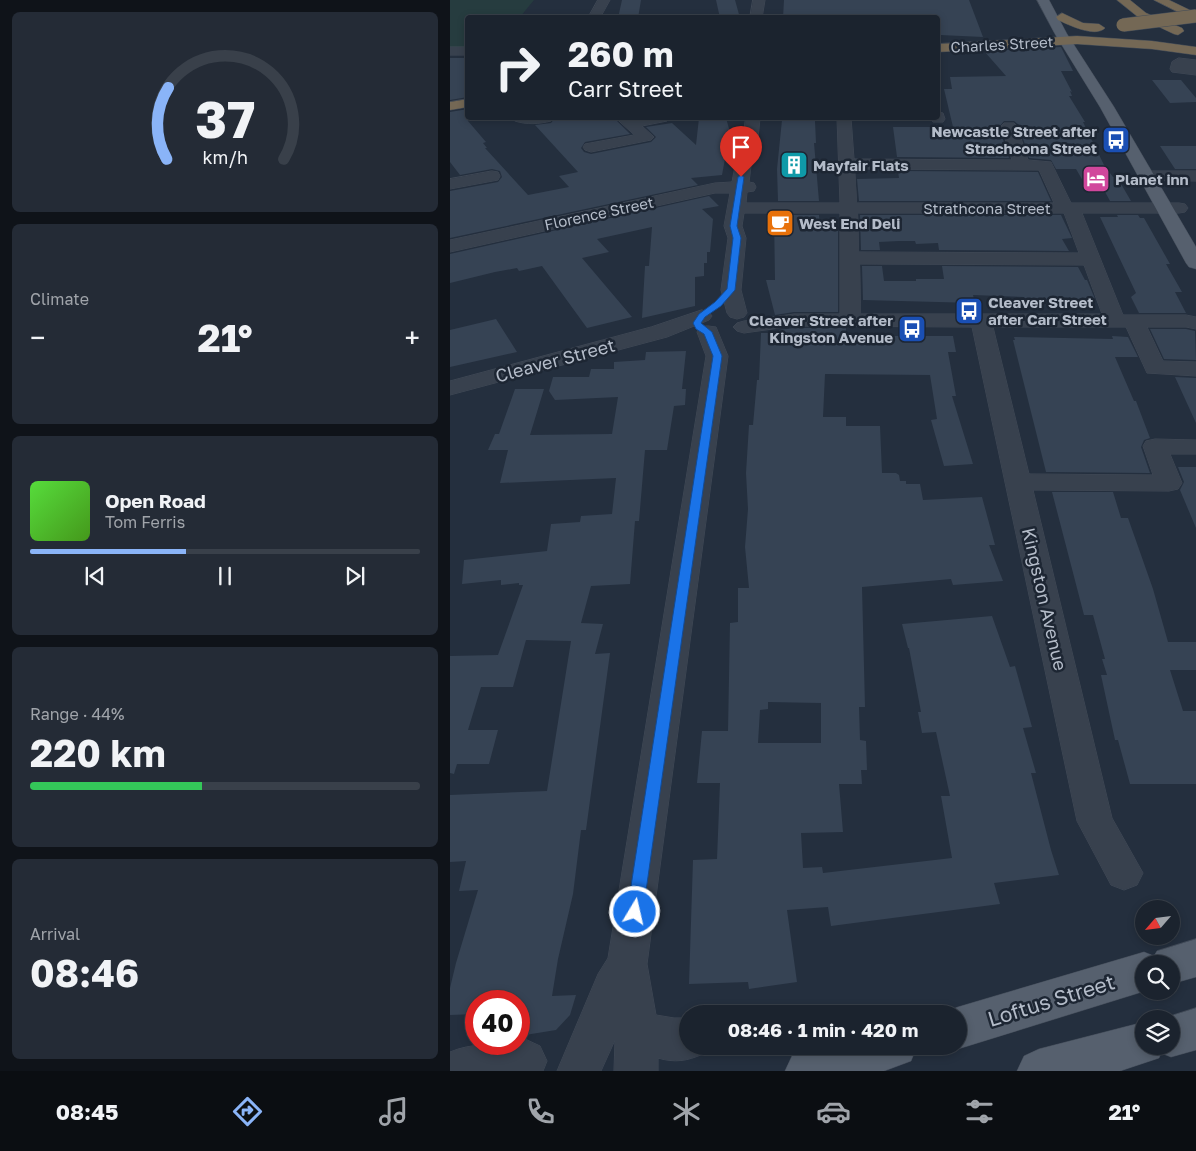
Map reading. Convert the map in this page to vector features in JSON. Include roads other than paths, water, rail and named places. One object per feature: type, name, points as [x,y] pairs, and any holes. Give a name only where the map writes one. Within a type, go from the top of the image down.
[{"type":"highway","points":[[1123,0],[1153,20],[1192,36]]},
{"type":"highway","points":[[1160,0],[1196,17]]},
{"type":"highway","points":[[1184,0],[1196,5]]},
{"type":"highway","points":[[1062,17],[1096,31],[1196,21]]},
{"type":"highway","points":[[1071,37],[1123,25],[1196,17]]},
{"type":"highway","points":[[1071,37],[1196,50]]},
{"type":"highway","name":"Charles Street","points":[[940,42],[1071,37]]},
{"type":"highway","name":"Charles Street","points":[[940,48],[1071,37]]},
{"type":"highway","points":[[1085,55],[1087,48],[1090,46],[1126,43]]},
{"type":"highway","points":[[450,99],[465,96]]},
{"type":"highway","points":[[450,106],[465,104]]},
{"type":"main road","points":[[1043,0],[1085,55],[1152,176]]},
{"type":"main road","points":[[1053,0],[1108,107],[1172,208],[1196,263]]},
{"type":"main road","points":[[1172,208],[1196,236]]},
{"type":"main road","points":[[1180,962],[1196,958]]},
{"type":"main road","name":"Loftus Street","points":[[967,1025],[1135,975]]},
{"type":"main road","points":[[1180,1033],[1196,1029]]},
{"type":"main road","points":[[1039,1071],[1135,1045]]},
{"type":"main road","points":[[807,1071],[864,1055]]},
{"type":"street","points":[[596,15],[604,0]]},
{"type":"street","points":[[756,15],[759,0]]},
{"type":"street","points":[[450,51],[465,51]]},
{"type":"street","points":[[1196,64],[1179,62],[1177,69],[1196,71]]},
{"type":"street","points":[[591,147],[646,137],[627,120]]},
{"type":"street","points":[[578,1071],[601,1022],[612,988],[627,964],[721,326],[731,290],[737,238],[744,227],[741,208],[744,188],[751,167],[748,158],[753,120]]},
{"type":"street","points":[[844,120],[849,208],[851,320],[1193,320]]},
{"type":"street","points":[[1009,126],[1022,165]]},
{"type":"street","points":[[847,164],[1045,165],[1068,208],[1091,259],[1124,320],[1155,368],[1196,369]]},
{"type":"street","points":[[450,184],[492,176]]},
{"type":"street","points":[[1152,176],[1196,176]]},
{"type":"street","name":"Florence Street","points":[[450,246],[716,188],[744,188]]},
{"type":"street","name":"Strathcona Street","points":[[741,208],[1172,208]]},
{"type":"street","points":[[850,258],[1091,259]]},
{"type":"street","points":[[721,326],[731,290]]},
{"type":"street","name":"Kingston Avenue","points":[[981,319],[1095,821],[1124,873]]},
{"type":"street","name":"Cleaver Street","points":[[450,388],[659,332],[794,320],[851,320]]},
{"type":"street","points":[[1018,482],[1169,483],[1155,446],[1196,447]]},
{"type":"street","points":[[627,964],[634,987],[636,1071]]},
{"type":"street","points":[[636,1028],[664,1039],[679,1040]]},
{"type":"street","points":[[457,1071],[525,1061]]},
{"type":"place","name":"Newcastle Street after Strachcona Street","points":[[1116,140]]},
{"type":"place","name":"Mayfair Flats","points":[[794,165]]},
{"type":"place","name":"Planet inn","points":[[1096,179]]},
{"type":"place","name":"West End Deli","points":[[780,223]]},
{"type":"place","name":"Cleaver Street after Carr Street","points":[[969,311]]},
{"type":"place","name":"Cleaver Street after Kingston Avenue","points":[[912,329]]}]
